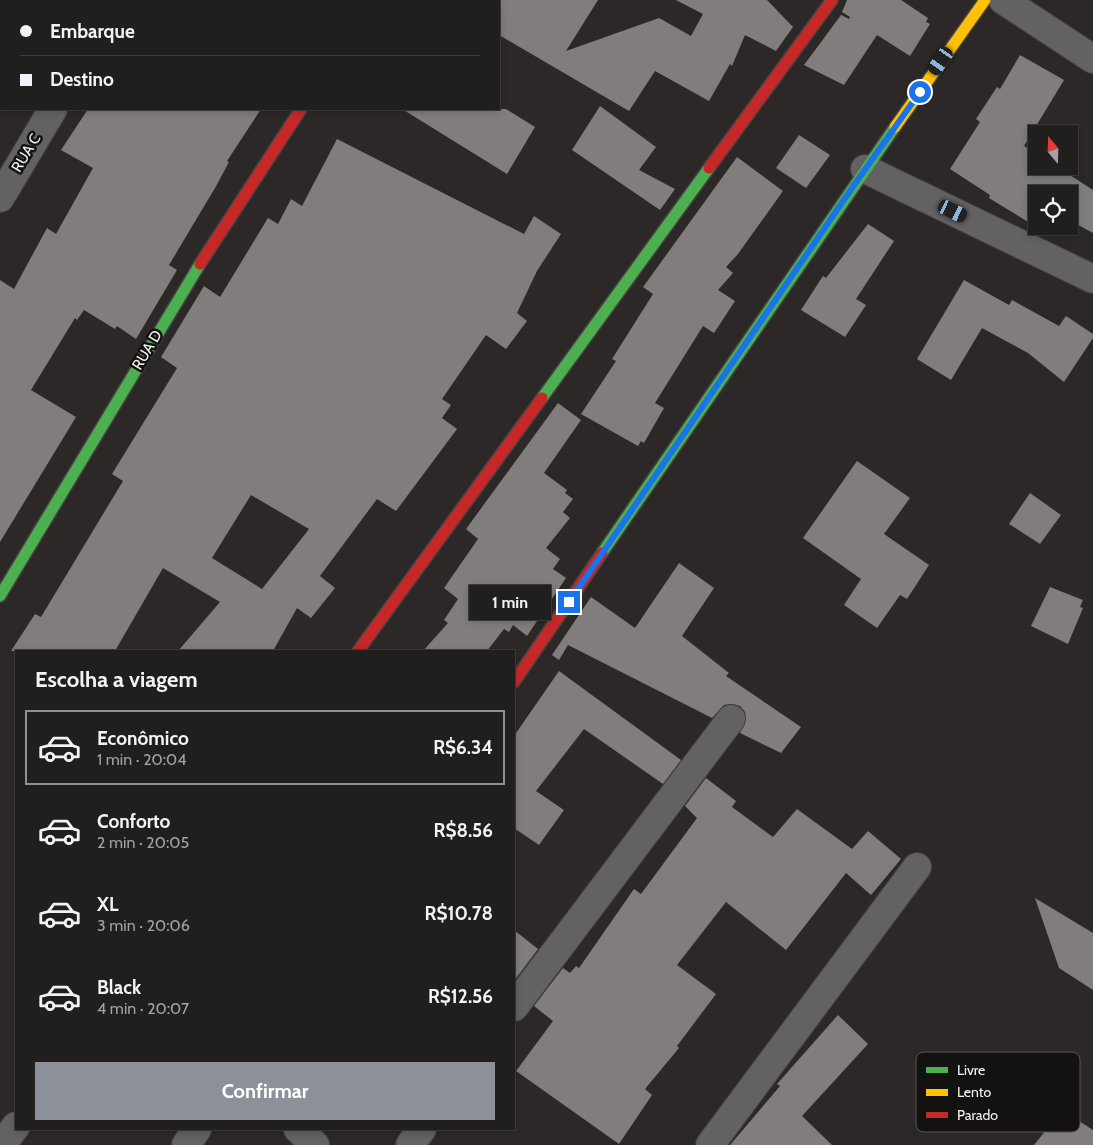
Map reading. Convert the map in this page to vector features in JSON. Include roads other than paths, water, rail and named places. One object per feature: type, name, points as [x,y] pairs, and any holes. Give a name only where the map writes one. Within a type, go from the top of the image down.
[{"type":"street","points":[[359,650],[832,0]]},
{"type":"street","points":[[515,681],[866,169],[985,0]]},
{"type":"street","points":[[1003,0],[1093,59]]},
{"type":"street","name":"RUA C","points":[[0,198],[52,110]]},
{"type":"street","name":"RUA D","points":[[0,596],[196,269],[301,110]]},
{"type":"street","points":[[866,169],[1093,278]]},
{"type":"street","points":[[515,1006],[731,719]]},
{"type":"street","points":[[710,1145],[917,867]]},
{"type":"street","points":[[2,1145],[15,1127]]},
{"type":"street","points":[[186,1145],[196,1130]]},
{"type":"street","points":[[299,1130],[315,1145]]},
{"type":"street","points":[[410,1145],[421,1130]]}]
